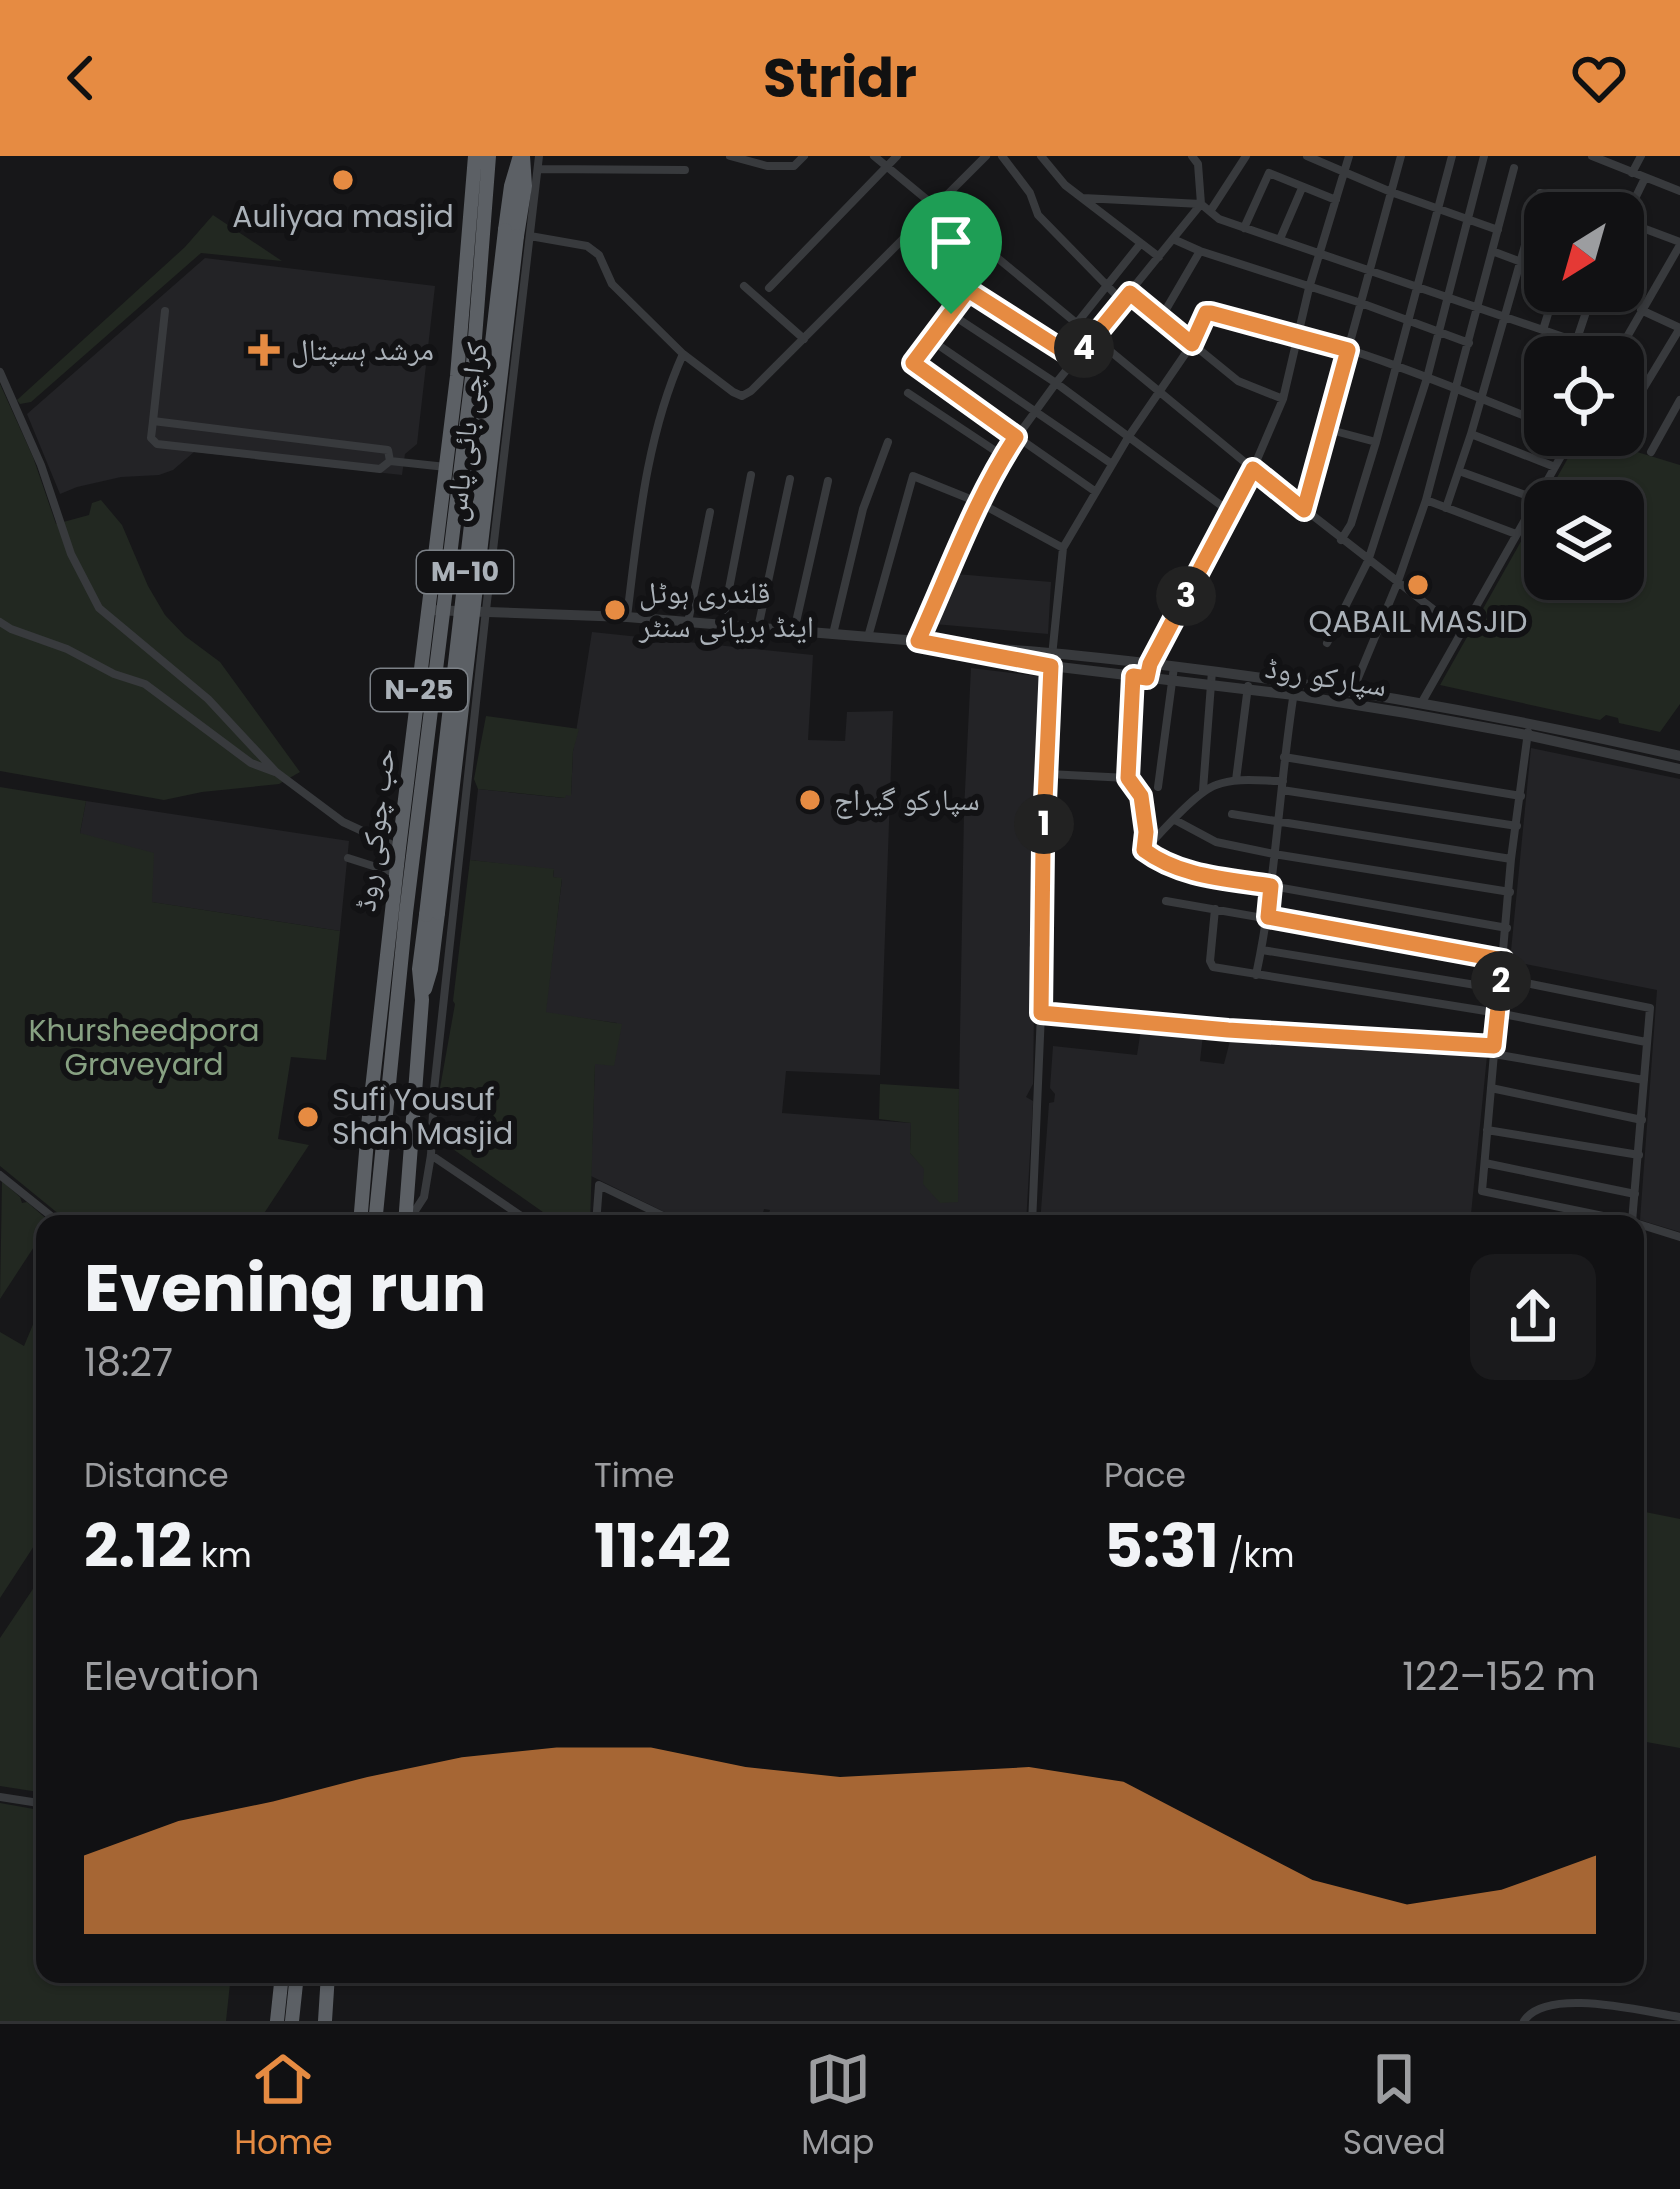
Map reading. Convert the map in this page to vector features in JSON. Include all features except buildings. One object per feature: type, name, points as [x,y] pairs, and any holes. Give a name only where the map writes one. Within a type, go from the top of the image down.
[{"type":"highway","name":"حب چوکی روڈ","points":[[361,1215],[400,848],[436,611],[475,156]]},
{"type":"highway","points":[[376,1215],[436,611],[472,377],[489,156]]},
{"type":"highway","name":"کراچی بائی پاس","points":[[406,1215],[422,1000],[431,969],[432,914],[525,186],[522,156]]},
{"type":"highway","points":[[277,2021],[281,1983]]},
{"type":"highway","points":[[292,2021],[296,1983]]},
{"type":"highway","points":[[325,2021],[327,1983]]},
{"type":"street","points":[[411,1215],[424,1197],[431,1155],[486,610],[517,234],[539,156]]},
{"type":"street","points":[[730,156],[767,166],[794,166],[804,156]]},
{"type":"street","points":[[874,156],[1253,469],[1461,632]]},
{"type":"street","points":[[770,288],[897,156]]},
{"type":"street","points":[[967,156],[975,164]]},
{"type":"street","points":[[517,234],[595,251],[612,284],[682,354],[742,396],[986,156]]},
{"type":"street","points":[[1002,156],[1030,194],[1038,215],[1122,302]]},
{"type":"street","points":[[1041,156],[1065,184],[1159,256]]},
{"type":"street","points":[[1211,211],[1246,156]]},
{"type":"street","points":[[1307,156],[1498,230]]},
{"type":"street","points":[[1147,678],[1150,664],[1253,469],[1283,399],[1309,288],[1349,156]]},
{"type":"street","points":[[1304,510],[1401,156]]},
{"type":"street","points":[[1341,540],[1351,524],[1376,442],[1452,156]]},
{"type":"street","points":[[1327,643],[1368,561],[1427,378],[1484,156]]},
{"type":"street","points":[[1592,156],[1680,191]]},
{"type":"street","points":[[1632,173],[1641,156]]},
{"type":"street","points":[[918,641],[1003,456],[1201,204],[1197,158]]},
{"type":"street","points":[[1353,690],[1426,500],[1514,168]]},
{"type":"street","points":[[538,170],[685,170]]},
{"type":"street","points":[[1244,228],[1269,173],[1336,200]]},
{"type":"street","points":[[1638,192],[1645,178]]},
{"type":"street","points":[[1280,239],[1302,188]]},
{"type":"street","points":[[1083,198],[1201,204],[1219,219],[1560,336]]},
{"type":"street","points":[[1644,228],[1679,247],[1644,305]]},
{"type":"street","points":[[1173,239],[1469,343]]},
{"type":"street","points":[[1077,323],[1141,243]]},
{"type":"street","points":[[985,247],[968,290],[914,365],[1096,492]]},
{"type":"street","points":[[1446,508],[1524,249]]},
{"type":"street","points":[[1161,318],[1200,251]]},
{"type":"street","points":[[1492,251],[1524,263]]},
{"type":"street","points":[[744,286],[803,339]]},
{"type":"street","points":[[968,290],[1076,359]]},
{"type":"street","points":[[1130,293],[1238,381],[1283,399]]},
{"type":"street","points":[[1644,308],[1680,328],[1644,387]]},
{"type":"street","points":[[165,311],[151,439],[157,443],[380,469],[389,461],[446,467]]},
{"type":"street","points":[[1543,330],[1549,312]]},
{"type":"street","points":[[1032,1215],[1052,652],[1064,548],[1112,464],[1192,344],[1206,313],[1299,334],[1524,416]]},
{"type":"street","points":[[951,314],[1056,383],[1231,512]]},
{"type":"street","points":[[931,340],[1112,464]]},
{"type":"street","points":[[627,617],[640,510],[665,393],[682,354]]},
{"type":"street","points":[[0,372],[41,465],[70,554],[99,608],[208,699],[276,772],[343,822],[400,848]]},
{"type":"street","points":[[908,393],[1003,456]]},
{"type":"street","points":[[1651,452],[1680,400]]},
{"type":"street","points":[[0,413],[13,401]]},
{"type":"street","points":[[153,422],[388,450],[389,461]]},
{"type":"street","points":[[1328,429],[1376,442]]},
{"type":"street","points":[[1471,434],[1555,466]]},
{"type":"street","points":[[832,635],[863,509],[888,442]]},
{"type":"street","points":[[1547,480],[1560,456]]},
{"type":"street","points":[[1459,471],[1524,494]]},
{"type":"street","points":[[722,625],[751,475]]},
{"type":"street","points":[[868,637],[910,478],[916,476],[980,503],[1064,548]]},
{"type":"street","points":[[758,630],[790,479]]},
{"type":"street","points":[[794,632],[828,481]]},
{"type":"street","points":[[1426,500],[1516,534]]},
{"type":"street","points":[[688,622],[710,512]]},
{"type":"street","points":[[1422,702],[1524,521]]},
{"type":"street","name":"سپارکو روڈ","points":[[436,611],[627,617],[918,641],[1051,666],[1528,728],[1680,756]]},
{"type":"street","points":[[0,622],[146,684],[251,763],[276,772]]},
{"type":"street","name":"سپارکو روڈ","points":[[963,648],[1052,652],[1353,690],[1422,702],[1680,769]]},
{"type":"street","points":[[1134,662],[1128,778],[1141,796],[1144,850]]},
{"type":"street","points":[[1158,787],[1174,667]]},
{"type":"street","points":[[1203,791],[1212,671]]},
{"type":"street","points":[[1236,780],[1250,675]]},
{"type":"street","points":[[1256,975],[1268,917],[1296,681]]},
{"type":"street","points":[[1528,728],[1511,859],[1482,1191],[1597,1215]]},
{"type":"street","points":[[1284,757],[1521,796]]},
{"type":"street","points":[[1048,774],[1128,778]]},
{"type":"street","points":[[1144,850],[1203,791],[1236,780],[1517,826]]},
{"type":"street","points":[[1232,814],[1511,859]]},
{"type":"street","points":[[1175,820],[1216,842],[1510,892]]},
{"type":"street","points":[[1144,850],[1163,864],[1187,872],[1507,928]]},
{"type":"street","points":[[347,858],[397,874]]},
{"type":"street","points":[[1166,901],[1503,960]]},
{"type":"street","points":[[1215,909],[1210,964],[1646,1042]]},
{"type":"street","points":[[1262,950],[1647,1006],[1651,1011],[1632,1215]]},
{"type":"street","points":[[1041,1013],[1494,1050],[1644,1080]]},
{"type":"street","points":[[1491,1088],[1642,1120]]},
{"type":"street","points":[[1487,1130],[1639,1155]]},
{"type":"street","points":[[431,1155],[520,1215]]},
{"type":"street","points":[[1485,1163],[1635,1194]]},
{"type":"street","points":[[0,1175],[50,1215]]},
{"type":"street","points":[[596,1215],[598,1185],[661,1215]]},
{"type":"street","points":[[1644,1226],[1680,1237]]},
{"type":"street","points":[[0,1797],[36,1803]]},
{"type":"street","points":[[1525,2021],[1529,2013],[1544,2006],[1582,2002],[1680,2017]]},
{"type":"shaded area","name":"مرشد ہسپتال","points":[[205,258],[435,286],[417,444],[405,454],[402,475],[194,452],[159,475],[121,477],[60,494],[27,414]]},
{"type":"shaded area","points":[[956,574],[1051,582],[1048,634],[934,624]]},
{"type":"shaded area","points":[[592,632],[813,655],[808,740],[845,741],[847,712],[893,711],[880,1075],[786,1071],[782,1113],[911,1123],[910,1153],[957,1202],[971,668],[1045,677],[1043,765],[1039,796],[1034,800],[1037,831],[1030,838],[1036,848],[1036,869],[1035,935],[1029,946],[1035,951],[1034,995],[1030,998],[1033,1084],[1026,1097],[1033,1101],[1027,1215],[769,1215],[770,1210],[764,1209],[762,1215],[671,1215],[591,1176],[595,1063],[617,1023],[545,1013],[562,879],[553,877],[554,870],[470,860],[478,789],[564,798],[571,795],[573,751]]},
{"type":"shaded area","points":[[1531,748],[1680,779],[1680,1232],[1644,1221],[1640,1215],[1657,990],[1510,961]]},
{"type":"shaded area","points":[[86,801],[349,841],[340,931],[151,902],[80,833]]},
{"type":"shaded area","points":[[1141,1029],[1203,1035],[1200,1061],[1224,1064],[1230,1041],[1239,1037],[1480,1052],[1487,1056],[1471,1215],[1041,1215],[1049,1103],[1054,1102],[1055,1094],[1050,1088],[1053,1046],[1137,1055]]},
{"type":"green space","points":[[213,215],[282,261],[201,253],[31,402],[20,404],[17,400],[185,247]]},
{"type":"green space","points":[[0,384],[56,524],[89,515],[92,503],[101,500],[122,525],[165,615],[220,662],[300,772],[279,784],[164,800],[0,771]]},
{"type":"green space","points":[[1644,454],[1680,465],[1680,704],[1660,732],[1619,723],[1618,718],[1606,715],[1600,720],[1440,685],[1524,536],[1524,600],[1644,600],[1644,480],[1556,480],[1569,456]]},
{"type":"green space","points":[[486,716],[579,729],[571,796],[478,789],[474,779]]},
{"type":"green space","name":"Khursheedpora Graveyard","points":[[0,787],[86,801],[80,833],[154,853],[152,902],[340,931],[326,1060],[291,1057],[278,1139],[309,1145],[263,1215],[60,1215],[0,1166]]},
{"type":"green space","points":[[470,860],[554,869],[553,877],[562,878],[546,1012],[622,1024],[614,1066],[595,1064],[590,1215],[547,1215],[440,1140],[439,1126],[444,1126],[445,1133],[490,1140],[496,1096],[440,1088]]},
{"type":"green space","points":[[880,1084],[959,1089],[958,1202],[940,1203],[923,1184],[924,1169],[910,1153],[911,1123],[879,1119]]},
{"type":"green space","points":[[2,1181],[22,1203],[42,1215],[36,1215],[36,1244],[0,1299]]},
{"type":"green space","points":[[36,1317],[36,1543],[0,1598],[0,1332],[24,1346]]},
{"type":"green space","points":[[1644,1512],[1680,1519],[1680,1748],[1644,1742]]},
{"type":"green space","points":[[36,1584],[36,1792],[0,1786],[0,1638]]},
{"type":"green space","points":[[0,1803],[36,1809],[36,1983],[230,1983],[226,2021],[0,2021]]},
{"type":"place","name":"Auliyaa masjid","points":[[343,180]]},
{"type":"place","name":"مرشد ہسپتال","points":[[264,350]]},
{"type":"place","name":"QABAIL MASJID","points":[[1418,585]]},
{"type":"place","name":"قلندری ہوٹل اینڈ بریانی سنٹر","points":[[615,610]]},
{"type":"place","name":"سپارکو گیراج","points":[[810,800]]},
{"type":"place","name":"Sufi Yousuf Shah Masjid","points":[[308,1117]]},
{"type":"route","points":[[968,290],[1076,359],[1130,293],[1192,344],[1203,317],[1211,313],[1348,350],[1304,510],[1253,469],[1150,664],[1147,678],[1133,676],[1128,778],[1141,796],[1144,850],[1163,864],[1187,872],[1271,886],[1268,917],[1503,960],[1494,1046],[1041,1013],[1051,666],[918,641],[980,503],[1016,437],[914,365],[951,314],[968,290]]}]
